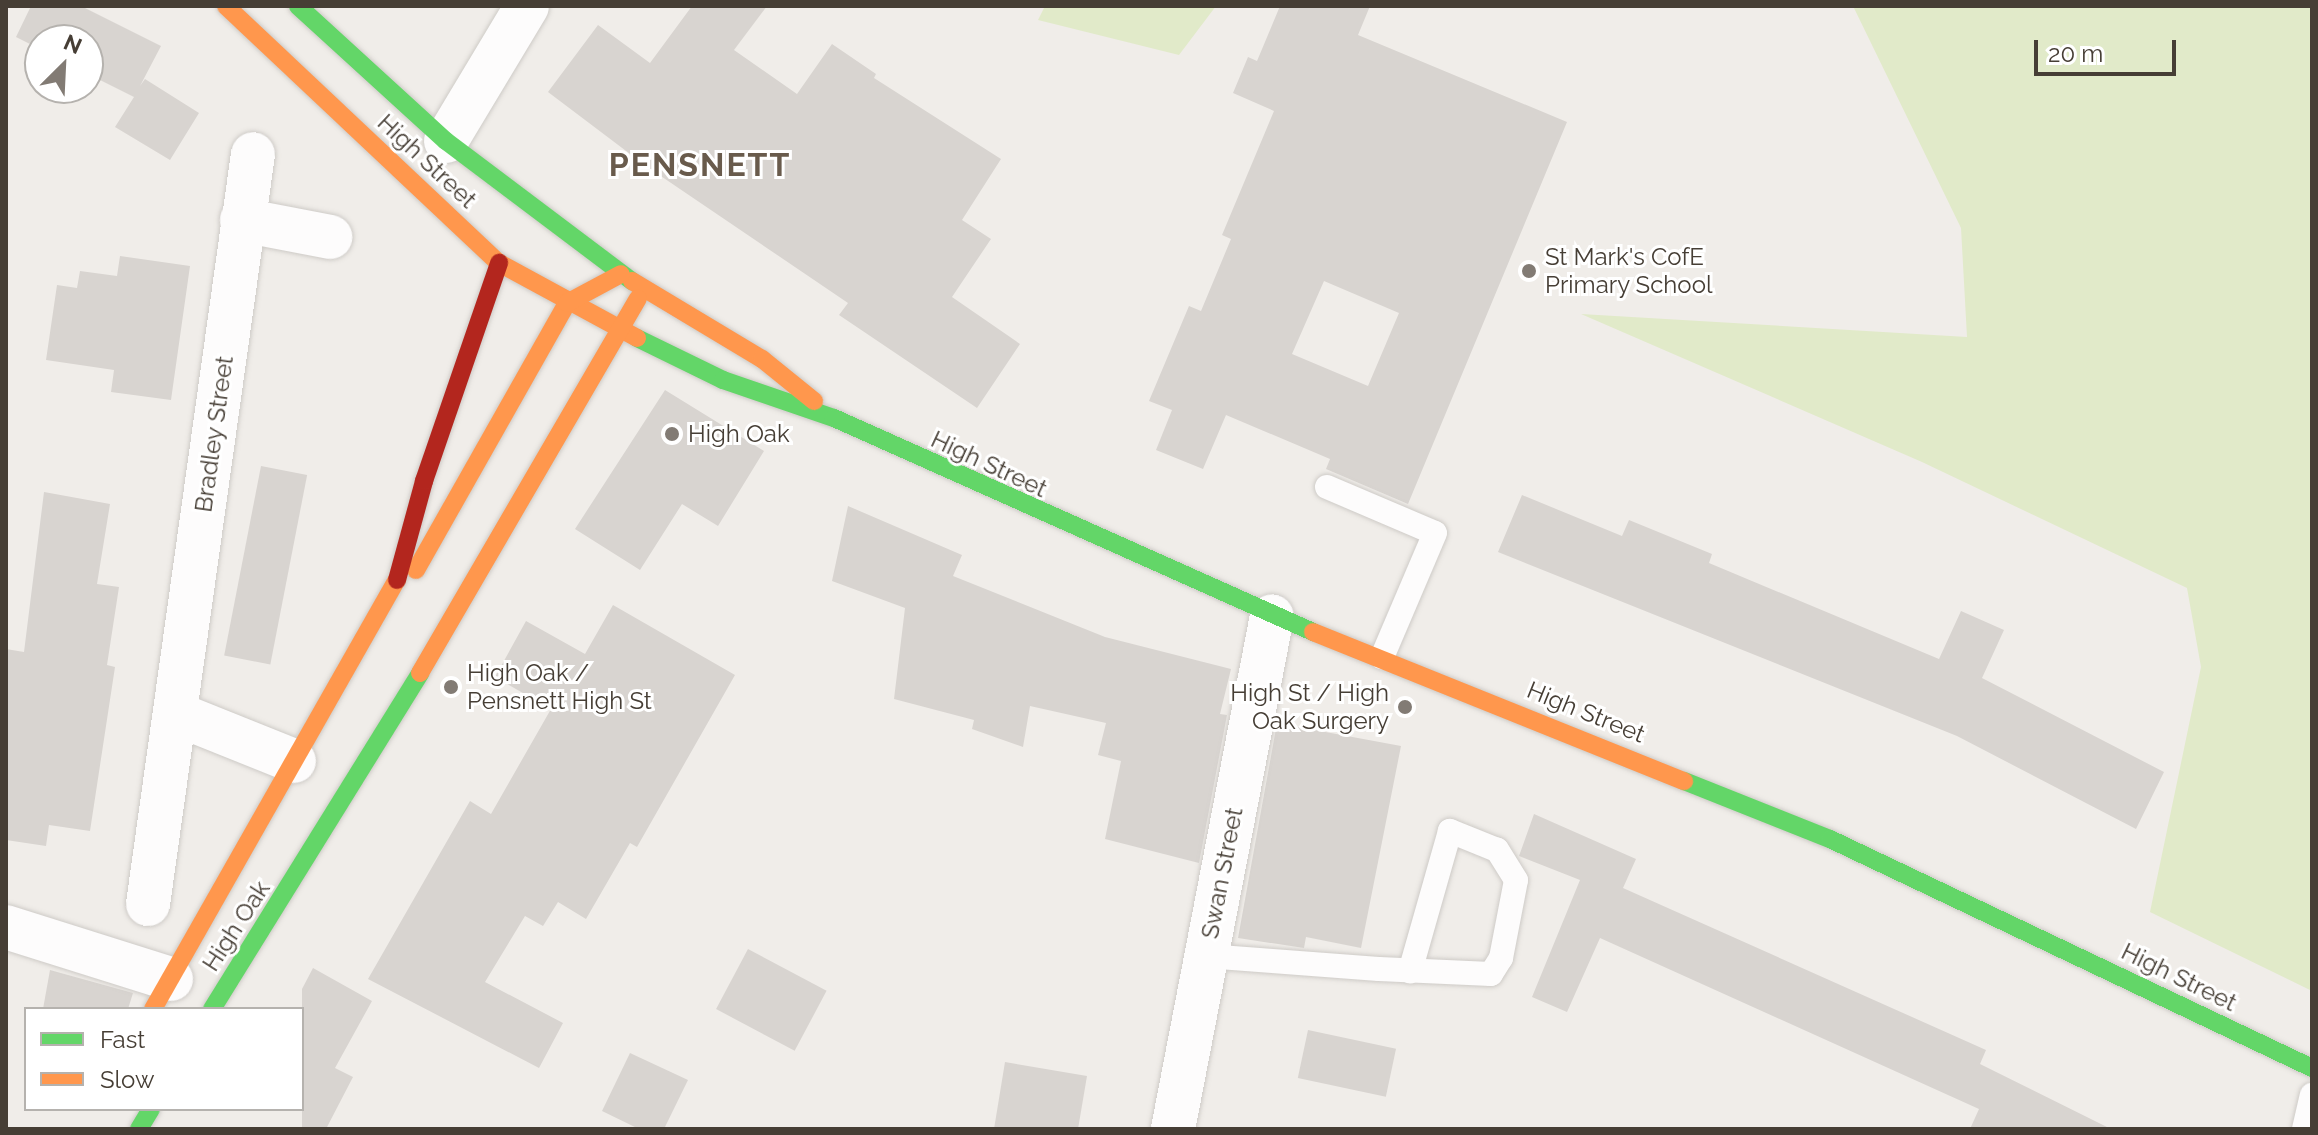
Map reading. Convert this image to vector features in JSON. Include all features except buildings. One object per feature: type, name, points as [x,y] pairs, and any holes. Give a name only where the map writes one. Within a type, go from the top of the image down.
[{"type":"main road","name":"High Street","points":[[226,6],[499,263],[620,330],[723,380],[834,418],[1272,616],[1382,657],[1830,839],[2312,1068]]},
{"type":"main road","name":"High Street","points":[[298,6],[446,141],[643,290],[762,359],[834,418]]},
{"type":"main road","name":"High Oak","points":[[162,994],[313,770],[394,591],[424,481],[499,263]]},
{"type":"main road","points":[[567,303],[621,274]]},
{"type":"main road","name":"High Oak","points":[[215,1004],[353,788],[643,290]]},
{"type":"main road","name":"High Oak","points":[[394,591],[421,564],[567,303]]},
{"type":"main road","points":[[313,770],[353,788]]},
{"type":"main road","points":[[162,994],[215,1004]]},
{"type":"main road","points":[[139,1129],[150,1111]]},
{"type":"street","points":[[446,141],[527,6]]},
{"type":"street","name":"Bradley Street","points":[[148,904],[253,154]]},
{"type":"street","points":[[242,220],[330,237]]},
{"type":"street","name":"Swan Street","points":[[1173,1129],[1272,616]]},
{"type":"street","points":[[177,714],[313,770]]},
{"type":"street","points":[[6,927],[162,994]]},
{"type":"lane","points":[[1327,487],[1435,533],[1382,657]]},
{"type":"lane","points":[[1206,956],[1410,971],[1491,974],[1501,958],[1516,880],[1497,850],[1450,831],[1410,971]]},
{"type":"lane","points":[[2304,1129],[2312,1095]]},
{"type":"green space","points":[[1045,6],[1216,6],[1179,55],[1038,20]]},
{"type":"green space","points":[[1853,6],[2312,6],[2312,991],[2150,912],[2201,667],[2187,588],[1922,462],[1581,314],[1967,337],[1961,228]]},
{"type":"traffic: fast","points":[[298,6],[446,141],[632,281]]},
{"type":"traffic: fast","points":[[637,338],[723,380],[834,418],[1313,632]]},
{"type":"traffic: fast","points":[[213,1007],[420,673]]},
{"type":"traffic: fast","points":[[1684,781],[1830,839],[2312,1068]]},
{"type":"traffic: fast","points":[[139,1129],[150,1111]]},
{"type":"traffic: slow","points":[[226,6],[499,263],[637,338]]},
{"type":"traffic: slow","points":[[416,570],[567,303],[621,274]]},
{"type":"traffic: slow","points":[[632,281],[762,359],[814,401]]},
{"type":"traffic: slow","points":[[420,673],[638,299]]},
{"type":"traffic: slow","points":[[154,1007],[397,580]]},
{"type":"traffic: slow","points":[[1313,632],[1684,781]]},
{"type":"traffic: jam","points":[[397,580],[424,481],[499,263]]},
{"type":"place","name":"St Mark's CofE Primary School","points":[[1529,271]]},
{"type":"place","name":"High Oak","points":[[672,434]]},
{"type":"place","name":"High Oak / Pensnett High St","points":[[451,687]]},
{"type":"place","name":"High St / High Oak Surgery","points":[[1405,707]]},
{"type":"district","name":"PENSNETT","points":[[700,165]]}]
